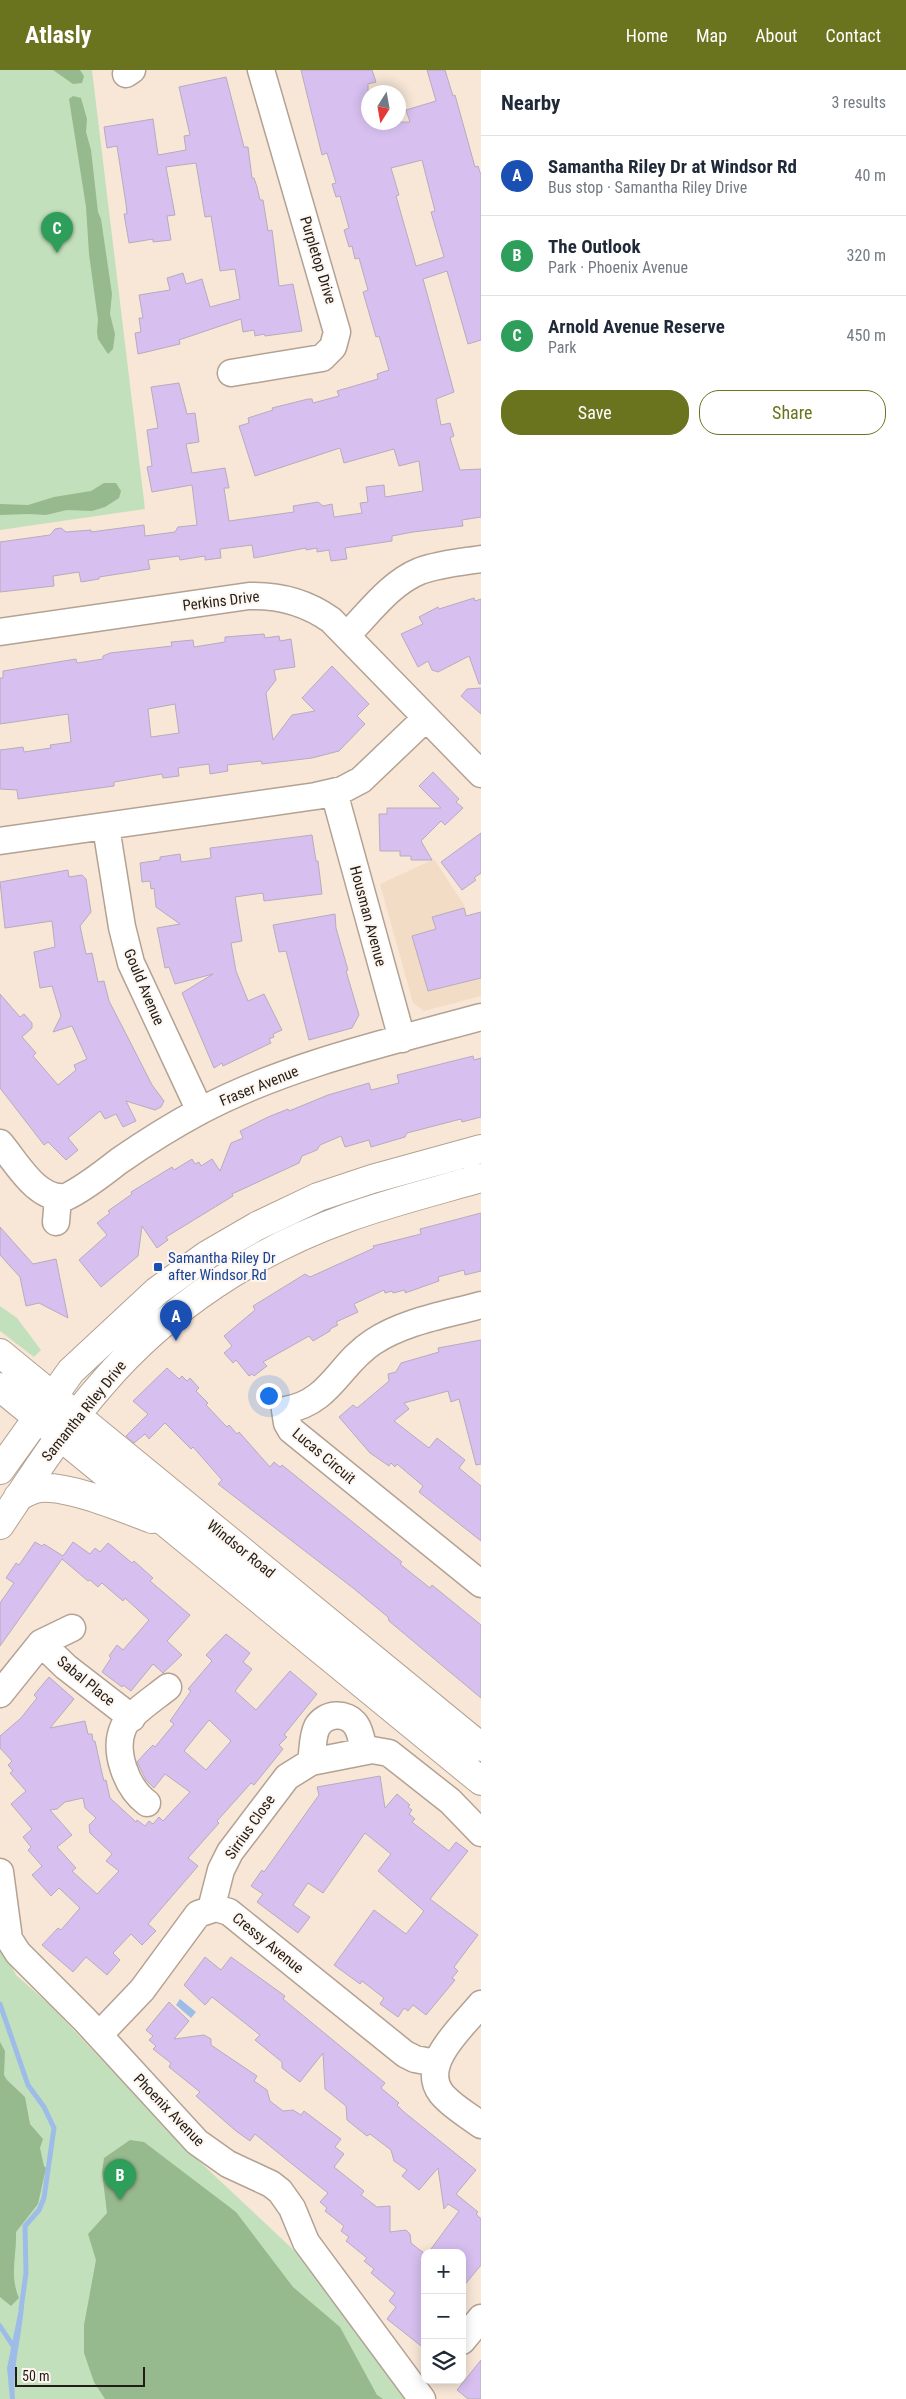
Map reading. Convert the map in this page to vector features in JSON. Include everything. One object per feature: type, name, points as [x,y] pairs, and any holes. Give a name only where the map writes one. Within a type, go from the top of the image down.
[{"type":"main road","name":"Samantha Riley Drive","points":[[0,1470],[71,1370],[132,1312],[176,1277],[233,1239],[288,1210],[346,1187],[481,1148]]},
{"type":"main road","name":"Samantha Riley Drive","points":[[0,1525],[61,1437],[102,1384],[150,1335],[205,1292],[257,1259],[289,1242],[345,1219],[481,1178]]},
{"type":"main road","name":"Windsor Road","points":[[0,1353],[45,1407],[61,1437],[481,1781]]},
{"type":"main road","name":"Windsor Road","points":[[0,1387],[45,1407],[77,1416],[481,1747]]},
{"type":"main road","points":[[18,1498],[35,1489],[60,1490],[170,1526]]},
{"type":"street","name":"Purpletop Drive","points":[[232,373],[322,358],[333,347],[338,332],[261,70]]},
{"type":"street","points":[[347,635],[405,578],[437,566],[481,559]]},
{"type":"street","name":"Perkins Drive","points":[[0,632],[263,596],[291,600],[318,611],[347,635],[481,774]]},
{"type":"street","points":[[0,841],[334,792],[351,786],[373,770],[426,718]]},
{"type":"street","name":"Housman Avenue","points":[[334,792],[402,1039]]},
{"type":"street","name":"Gould Avenue","points":[[106,826],[122,927],[131,963],[200,1111]]},
{"type":"street","name":"Fraser Avenue","points":[[0,1143],[57,1210],[74,1194],[147,1142],[200,1111],[296,1070],[481,1017]]},
{"type":"street","name":"Lucas Circuit","points":[[481,1305],[405,1326],[382,1336],[361,1351],[314,1401],[285,1410],[287,1423],[291,1430],[481,1584]]},
{"type":"street","points":[[0,1694],[41,1643],[72,1628]]},
{"type":"street","name":"Sabal Place","points":[[41,1643],[66,1667],[132,1718]]},
{"type":"street","points":[[147,1803],[135,1793],[126,1781],[120,1748],[122,1732],[132,1718],[168,1687]]},
{"type":"street","points":[[312,1762],[317,1726],[334,1715],[342,1716],[356,1724],[364,1751]]},
{"type":"street","name":"Sirrius Close","points":[[211,1909],[221,1870],[230,1852],[287,1776],[312,1762],[364,1751],[380,1750],[389,1753],[450,1801],[481,1833]]},
{"type":"street","name":"Phoenix Avenue","points":[[0,1872],[9,1938],[14,1949],[99,2035],[197,2142],[228,2164],[271,2184],[280,2191],[292,2208],[306,2242],[421,2389]]},
{"type":"street","name":"Cressy Avenue","points":[[99,2035],[161,1967],[194,1919],[211,1909],[229,1912],[405,2054],[414,2059],[436,2063]]},
{"type":"street","points":[[481,2004],[441,2054],[436,2063],[435,2080],[440,2092],[481,2125]]},
{"type":"street","points":[[464,2339],[481,2318]]},
{"type":"shaded area","points":[[434,859],[464,905],[481,964],[481,996],[424,1011],[413,1003],[380,884]]},
{"type":"green space","points":[[0,70],[92,70],[145,509],[0,530]]},
{"type":"green space","points":[[53,70],[80,70],[84,76],[82,83],[73,84]]},
{"type":"green space","points":[[73,96],[81,98],[87,119],[86,132],[91,150],[98,212],[101,219],[112,294],[110,314],[115,334],[113,349],[108,354],[98,339],[97,332],[98,320],[89,254],[86,207],[69,99]]},
{"type":"green space","points":[[104,483],[116,483],[121,491],[119,498],[105,507],[92,511],[67,510],[46,515],[0,515],[0,504],[28,505],[54,497],[91,491]]},
{"type":"green space","points":[[0,1306],[17,1318],[41,1350],[34,1357],[0,1331]]},
{"type":"green space","points":[[0,1931],[4,1951],[16,1975],[50,2005],[183,2146],[299,2255],[405,2399],[0,2399]]},
{"type":"green space","points":[[0,2042],[5,2051],[4,2075],[25,2097],[30,2124],[43,2139],[40,2148],[46,2168],[38,2204],[16,2232],[14,2281],[19,2298],[11,2306],[0,2297]]},
{"type":"green space","points":[[130,2140],[144,2142],[236,2212],[293,2287],[340,2327],[377,2395],[383,2399],[105,2399],[94,2382],[84,2353],[84,2325],[96,2260],[88,2234],[107,2213],[102,2172],[104,2158]]},
{"type":"water","points":[[180,1999],[196,2012],[191,2018],[176,2005]]},
{"type":"water","points":[[20,2304],[24,2305],[16,2364],[15,2399],[10,2399],[7,2368]]},
{"type":"building","points":[[301,70],[372,70],[376,82],[361,85],[361,130],[406,130],[406,122],[410,122],[406,110],[436,101],[427,70],[445,70],[453,96],[455,95],[475,167],[478,166],[481,175],[481,340],[468,344],[447,271],[423,279],[454,392],[436,399],[441,425],[450,423],[454,436],[450,438],[460,470],[481,469],[481,517],[462,520],[463,526],[413,532],[392,536],[392,541],[345,548],[347,559],[331,561],[329,550],[317,552],[317,548],[306,550],[306,548],[254,558],[252,545],[220,549],[221,558],[205,560],[205,556],[180,560],[179,556],[148,560],[150,569],[99,577],[99,579],[81,582],[79,572],[53,576],[54,586],[0,592],[0,542],[50,535],[55,529],[61,528],[66,532],[91,530],[91,532],[144,525],[145,536],[175,532],[178,527],[197,525],[192,485],[152,492],[147,467],[152,466],[147,430],[158,428],[151,387],[179,383],[187,414],[195,413],[199,442],[186,444],[192,473],[225,468],[229,488],[224,488],[229,521],[294,512],[293,506],[318,502],[323,506],[332,504],[334,517],[362,513],[360,503],[368,502],[366,487],[384,485],[385,497],[423,491],[419,461],[399,466],[394,449],[344,463],[340,448],[255,476],[239,426],[249,423],[248,418],[273,410],[272,408],[308,399],[312,399],[313,403],[339,396],[337,391],[378,379],[377,374],[389,370],[379,336],[376,337],[363,292],[368,290],[359,258],[355,259],[352,246],[349,247],[344,230],[349,228],[340,196],[336,197],[332,184],[336,183],[327,153],[322,155]],"holes":[[[422,160],[435,211],[431,212],[444,257],[416,266],[396,196],[399,195],[391,168]]]},
{"type":"building","points":[[226,77],[244,147],[248,147],[252,178],[254,178],[260,200],[263,200],[268,231],[272,230],[279,286],[293,284],[302,331],[255,336],[254,330],[243,332],[241,319],[179,340],[180,344],[138,354],[135,333],[141,332],[139,318],[143,318],[139,295],[170,290],[167,278],[183,273],[186,284],[202,279],[210,307],[240,299],[235,269],[220,271],[211,216],[205,217],[196,163],[166,167],[175,215],[167,216],[171,240],[153,242],[153,239],[129,243],[124,214],[127,214],[126,204],[117,146],[107,148],[104,127],[153,119],[158,155],[186,150],[184,136],[190,135],[179,87]]},
{"type":"building","points":[[474,598],[475,601],[481,599],[481,684],[479,684],[469,656],[438,672],[432,670],[428,661],[418,667],[401,634],[423,624],[419,617],[438,607],[439,609]]},
{"type":"building","points":[[264,634],[265,638],[279,636],[280,641],[291,639],[295,667],[274,670],[276,680],[266,693],[273,740],[292,715],[315,711],[302,698],[332,666],[369,704],[357,716],[365,724],[339,751],[312,758],[262,764],[261,761],[227,765],[228,771],[210,774],[209,764],[178,768],[179,776],[163,778],[162,774],[114,782],[114,786],[18,799],[17,790],[0,789],[0,750],[23,747],[24,752],[51,748],[50,745],[71,742],[68,714],[0,724],[0,678],[3,678],[3,671],[76,659],[77,663],[103,659],[103,656],[110,653],[172,646],[171,642],[193,640],[194,647],[225,642],[225,637]],"holes":[[[175,704],[179,733],[151,737],[148,709]]]},
{"type":"building","points":[[481,688],[481,714],[461,696],[467,689]]},
{"type":"building","points":[[433,772],[459,799],[456,802],[463,808],[445,825],[441,821],[421,841],[432,860],[411,860],[411,856],[400,856],[400,851],[380,851],[379,814],[387,814],[387,808],[441,808],[419,786]]},
{"type":"building","points":[[481,833],[481,873],[474,878],[476,880],[462,890],[441,862]]},
{"type":"building","points":[[312,835],[316,861],[318,861],[322,894],[264,901],[263,893],[235,897],[242,941],[231,943],[236,971],[248,1001],[264,994],[282,1030],[273,1034],[274,1037],[269,1039],[271,1043],[223,1066],[222,1063],[214,1068],[182,993],[213,974],[175,984],[169,967],[165,968],[157,928],[180,924],[156,907],[154,888],[151,889],[150,881],[142,882],[140,863],[180,854],[181,862],[211,858],[210,848]]},
{"type":"building","points":[[68,870],[69,877],[82,875],[86,879],[91,912],[80,926],[86,954],[92,953],[98,982],[104,981],[109,1001],[152,1085],[164,1101],[161,1107],[155,1110],[126,1101],[136,1121],[123,1127],[116,1114],[105,1119],[100,1111],[68,1138],[78,1150],[66,1160],[48,1142],[44,1145],[0,1088],[0,994],[20,1017],[24,1014],[32,1023],[32,1028],[22,1037],[36,1053],[33,1056],[58,1085],[76,1070],[74,1065],[87,1059],[72,1026],[53,1032],[61,1016],[52,986],[40,988],[34,952],[55,947],[52,921],[5,928],[0,882]]},
{"type":"building","points":[[464,908],[466,916],[481,912],[481,978],[428,991],[412,936],[436,929],[432,917]]},
{"type":"building","points":[[335,914],[336,928],[348,970],[346,971],[359,1015],[352,1028],[309,1040],[286,951],[279,952],[273,925]]},
{"type":"building","points":[[473,1056],[474,1060],[481,1058],[481,1117],[462,1122],[461,1119],[407,1133],[405,1137],[371,1147],[369,1140],[345,1147],[341,1136],[320,1145],[317,1150],[302,1156],[299,1163],[232,1194],[233,1196],[166,1237],[168,1240],[157,1248],[142,1226],[138,1256],[101,1287],[79,1260],[107,1235],[97,1223],[110,1213],[108,1211],[132,1194],[131,1192],[172,1167],[174,1170],[192,1159],[195,1164],[199,1162],[201,1166],[212,1159],[220,1171],[231,1143],[243,1138],[240,1131],[268,1117],[288,1109],[289,1111],[328,1095],[369,1083],[371,1090],[399,1083],[397,1075]]},
{"type":"building","points":[[481,1213],[481,1271],[465,1275],[464,1270],[438,1277],[439,1281],[405,1293],[405,1290],[385,1293],[384,1290],[354,1304],[358,1312],[336,1322],[338,1325],[330,1329],[330,1331],[313,1341],[309,1336],[263,1362],[267,1366],[254,1376],[252,1374],[249,1376],[236,1360],[233,1363],[224,1353],[232,1346],[224,1336],[255,1310],[253,1306],[305,1274],[310,1277],[374,1248],[373,1246],[421,1234],[420,1229]]},
{"type":"building","points":[[0,1227],[33,1264],[56,1259],[68,1318],[39,1303],[26,1306],[20,1277],[0,1255]]},
{"type":"building","points":[[481,1340],[481,1464],[476,1465],[459,1399],[451,1402],[448,1391],[404,1403],[409,1409],[394,1421],[429,1448],[437,1438],[465,1460],[459,1468],[481,1486],[481,1541],[419,1492],[423,1486],[397,1464],[395,1467],[391,1463],[389,1466],[370,1453],[339,1417],[353,1405],[357,1408],[389,1381],[388,1374],[396,1372],[401,1363],[439,1352],[438,1348]]},
{"type":"building","points":[[167,1368],[179,1379],[182,1376],[187,1381],[190,1378],[199,1388],[196,1391],[208,1403],[206,1405],[227,1427],[229,1425],[237,1434],[239,1432],[270,1467],[274,1462],[280,1467],[282,1465],[402,1562],[400,1564],[430,1588],[432,1585],[481,1625],[481,1698],[389,1621],[388,1617],[353,1588],[218,1484],[222,1480],[193,1447],[191,1449],[165,1423],[149,1439],[145,1434],[134,1443],[126,1436],[148,1414],[133,1401]]},
{"type":"building","points":[[35,1542],[42,1546],[44,1544],[63,1556],[73,1542],[90,1554],[95,1548],[100,1552],[108,1543],[132,1563],[134,1561],[153,1578],[150,1581],[190,1615],[167,1641],[182,1655],[163,1673],[153,1664],[131,1691],[123,1685],[122,1687],[102,1672],[111,1658],[109,1656],[117,1645],[123,1650],[149,1620],[125,1598],[123,1601],[102,1583],[98,1587],[90,1580],[88,1581],[62,1559],[0,1646],[0,1603],[14,1583],[6,1578],[16,1563],[19,1565]]},
{"type":"building","points":[[226,1634],[250,1653],[243,1662],[252,1669],[235,1691],[256,1710],[290,1671],[317,1694],[284,1735],[287,1737],[279,1745],[283,1749],[254,1785],[251,1783],[217,1821],[219,1823],[188,1858],[198,1866],[148,1924],[156,1931],[142,1945],[131,1934],[113,1953],[120,1960],[107,1975],[86,1957],[73,1972],[42,1945],[58,1928],[61,1930],[80,1908],[59,1888],[51,1896],[32,1875],[42,1866],[28,1850],[31,1847],[23,1837],[32,1829],[11,1804],[26,1791],[10,1773],[13,1771],[8,1765],[12,1761],[0,1748],[0,1736],[21,1718],[37,1698],[34,1695],[49,1677],[74,1699],[50,1728],[85,1721],[88,1734],[92,1734],[93,1741],[95,1741],[110,1798],[136,1822],[137,1820],[145,1826],[149,1821],[153,1824],[159,1817],[163,1821],[190,1792],[165,1774],[154,1788],[146,1780],[137,1762],[153,1745],[155,1747],[174,1724],[170,1721],[191,1691],[188,1689],[212,1661],[206,1655]],"holes":[[[209,1720],[231,1741],[206,1770],[184,1751]],[[83,1798],[85,1808],[96,1818],[89,1825],[90,1833],[112,1854],[106,1861],[119,1871],[97,1894],[72,1871],[76,1868],[57,1847],[72,1835],[50,1810],[57,1809],[65,1802]]]},
{"type":"building","points":[[380,1776],[385,1808],[397,1794],[410,1805],[408,1807],[412,1810],[409,1814],[415,1819],[412,1822],[449,1851],[456,1842],[468,1851],[430,1899],[478,1935],[454,1967],[458,1971],[452,1978],[455,1980],[426,2015],[413,2005],[408,2011],[404,2008],[398,2017],[380,2004],[384,1998],[362,1981],[360,1984],[334,1965],[374,1910],[406,1934],[424,1911],[378,1871],[391,1854],[365,1833],[323,1893],[308,1883],[293,1905],[310,1917],[298,1933],[257,1902],[263,1894],[251,1886],[262,1870],[264,1872],[319,1795],[317,1787]]},
{"type":"building","points":[[205,1957],[221,1970],[231,1957],[285,1996],[283,1999],[385,2083],[381,2088],[399,2103],[397,2105],[404,2112],[476,2170],[456,2194],[478,2212],[476,2214],[481,2219],[481,2265],[466,2283],[466,2249],[431,2249],[459,2211],[448,2204],[444,2209],[438,2168],[419,2190],[402,2176],[407,2170],[394,2161],[391,2150],[370,2134],[367,2136],[347,2120],[346,2106],[325,2089],[323,2053],[300,2082],[282,2068],[282,2062],[255,2040],[260,2035],[212,1997],[205,2005],[184,1985]]},
{"type":"building","points":[[169,2002],[189,2021],[174,2039],[204,2035],[211,2039],[211,2045],[257,2076],[254,2081],[267,2090],[270,2101],[283,2111],[293,2110],[301,2115],[304,2111],[341,2139],[335,2147],[344,2154],[334,2167],[364,2191],[361,2195],[377,2207],[390,2206],[390,2232],[406,2230],[410,2234],[411,2243],[421,2251],[421,2346],[387,2319],[396,2307],[389,2301],[395,2293],[371,2273],[374,2269],[364,2261],[367,2258],[346,2241],[349,2237],[341,2231],[344,2226],[325,2211],[327,2208],[320,2202],[328,2193],[255,2134],[250,2141],[236,2131],[196,2096],[200,2092],[169,2067],[171,2063],[153,2049],[156,2046],[149,2040],[153,2036],[146,2030]]},
{"type":"building","points":[[481,2360],[481,2399],[468,2399],[457,2390],[462,2384],[466,2384],[466,2379]]},
{"type":"waterway","points":[[0,2004],[28,2085],[44,2107],[54,2128],[44,2198],[39,2210],[25,2226],[26,2273],[21,2309]]},
{"type":"waterway","points":[[0,2326],[15,2349]]},
{"type":"place","name":"Arnold Avenue Reserve","points":[[57,253]]},
{"type":"place","name":"Samantha Riley Dr after Windsor Rd","points":[[158,1267]]},
{"type":"place","name":"Samantha Riley Dr at Windsor Rd","points":[[176,1341]]},
{"type":"place","name":"The Outlook","points":[[120,2200]]}]
